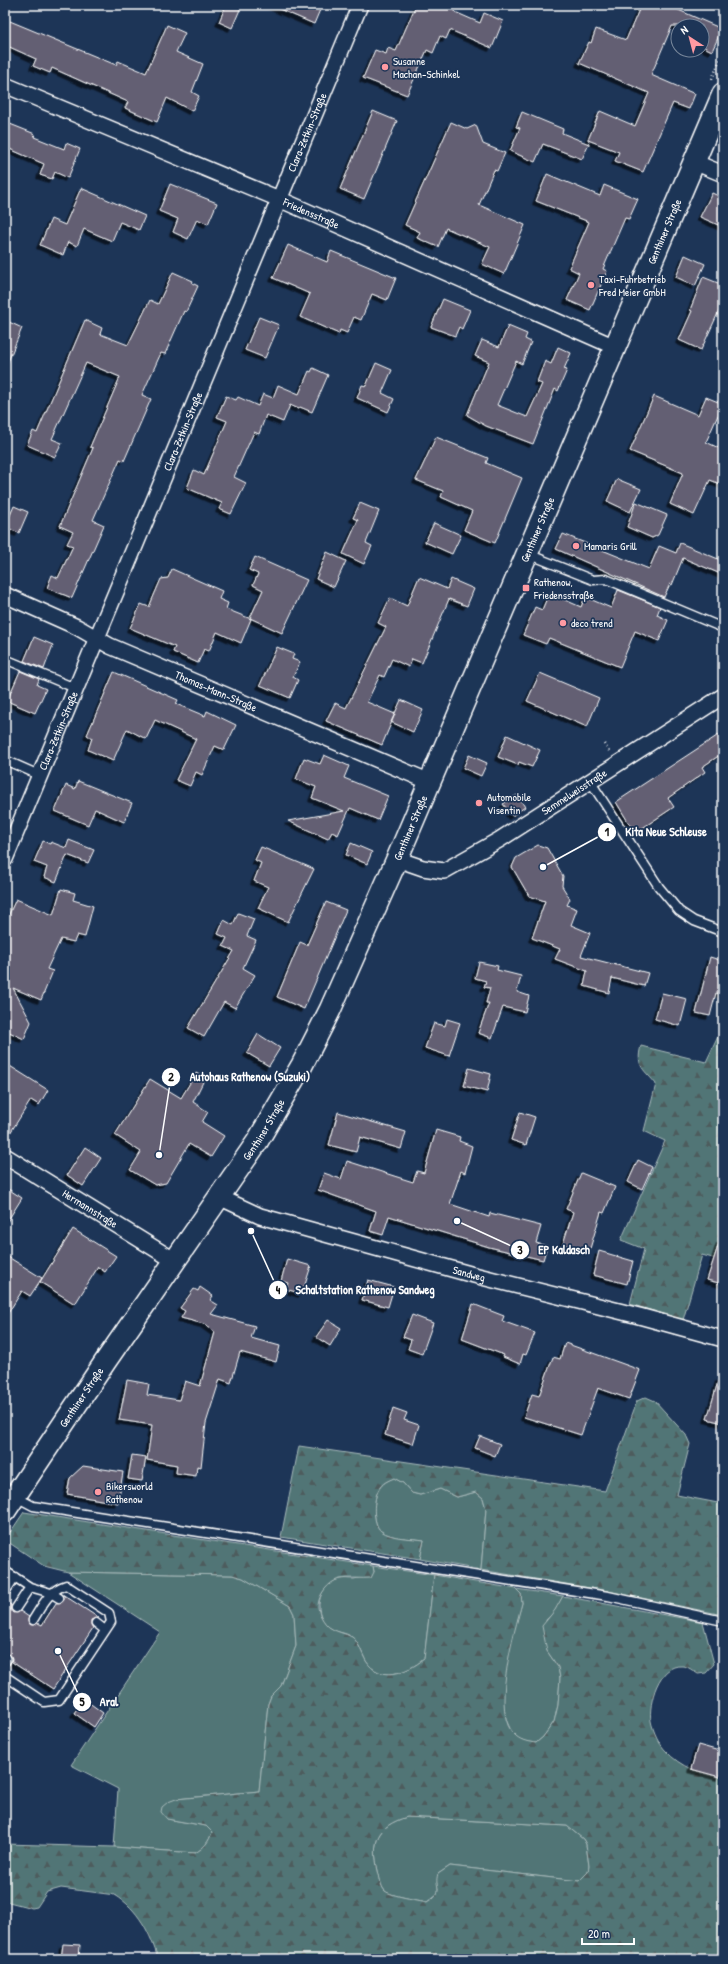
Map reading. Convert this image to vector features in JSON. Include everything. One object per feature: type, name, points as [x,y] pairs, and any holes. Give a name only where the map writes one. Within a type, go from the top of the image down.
[{"type":"main road","name":"Genthiner Straße","points":[[10,1504],[105,1362],[257,1142],[313,1044],[355,957],[723,94]]},
{"type":"street","name":"Clara-Zetkin-Straße","points":[[5,859],[74,688],[360,5]]},
{"type":"street","name":"Friedensstraße","points":[[5,85],[279,199],[615,346]]},
{"type":"street","points":[[694,162],[723,174]]},
{"type":"street","name":"Thomas-Mann-Straße","points":[[5,595],[77,627],[95,639],[430,782]]},
{"type":"street","name":"Semmelweisstraße","points":[[397,859],[423,868],[444,871],[499,840],[723,696]]},
{"type":"street","name":"Hermannstraße","points":[[5,1156],[175,1261]]},
{"type":"street","name":"Sandweg","points":[[219,1197],[260,1216],[470,1274],[639,1316],[723,1339]]},
{"type":"lane","points":[[527,554],[593,580],[606,579],[723,628]]},
{"type":"lane","points":[[5,659],[74,688]]},
{"type":"lane","points":[[5,760],[39,774]]},
{"type":"lane","points":[[590,781],[659,887],[680,912],[694,921],[723,932]]},
{"type":"lane","points":[[10,1504],[33,1506],[600,1595],[723,1621]]},
{"type":"lane","points":[[5,1571],[30,1587],[51,1593],[59,1598]]},
{"type":"lane","points":[[5,1592],[15,1577]]},
{"type":"lane","points":[[5,1676],[44,1702],[59,1700],[111,1622],[109,1614],[66,1585],[57,1588],[51,1593],[33,1620]]},
{"type":"lane","points":[[16,1608],[30,1587]]},
{"type":"lane","points":[[96,1623],[105,1630]]},
{"type":"green space","points":[[723,1026],[723,1261],[702,1255],[683,1320],[630,1304],[644,1249],[621,1240],[665,1141],[644,1131],[656,1084],[642,1068],[639,1053],[641,1046],[706,1062]]},
{"type":"green space","points":[[646,1397],[655,1401],[686,1435],[690,1444],[677,1495],[723,1504],[723,1615],[608,1591],[481,1570],[486,1509],[483,1498],[476,1492],[457,1497],[440,1489],[420,1495],[412,1493],[403,1483],[394,1478],[382,1485],[377,1493],[374,1511],[378,1528],[391,1536],[424,1540],[420,1559],[281,1537],[299,1446],[605,1491],[637,1401]]},
{"type":"green space","points":[[394,1478],[403,1483],[412,1493],[420,1495],[440,1489],[457,1497],[476,1492],[483,1498],[486,1509],[481,1570],[420,1559],[424,1540],[391,1536],[385,1534],[378,1528],[374,1511],[377,1493],[382,1485]]},
{"type":"green space","points":[[24,1512],[373,1566],[374,1572],[371,1578],[344,1578],[336,1580],[328,1586],[320,1597],[318,1609],[322,1618],[331,1629],[352,1637],[366,1661],[372,1668],[386,1674],[402,1672],[424,1659],[434,1575],[516,1589],[521,1594],[522,1603],[514,1632],[506,1672],[504,1692],[505,1711],[508,1726],[516,1736],[528,1742],[536,1743],[543,1737],[554,1722],[558,1705],[560,1678],[558,1667],[547,1651],[542,1626],[555,1610],[563,1596],[703,1622],[714,1664],[706,1673],[698,1674],[684,1666],[674,1667],[667,1671],[661,1678],[653,1695],[651,1705],[651,1721],[661,1745],[678,1762],[707,1775],[723,1778],[723,1959],[158,1959],[152,1940],[137,1915],[130,1907],[115,1895],[61,1888],[47,1892],[37,1907],[32,1908],[5,1901],[5,1844],[114,1847],[195,1853],[201,1849],[208,1842],[212,1832],[206,1826],[167,1819],[161,1812],[162,1807],[168,1802],[176,1799],[259,1791],[268,1704],[271,1696],[281,1686],[296,1646],[294,1614],[290,1606],[243,1578],[232,1575],[68,1572],[44,1566],[5,1540]],"holes":[[[407,1817],[567,1826],[583,1839],[586,1844],[589,1866],[588,1872],[579,1881],[450,1866],[438,1874],[438,1892],[427,1902],[388,1893],[383,1889],[381,1884],[376,1860],[376,1843],[383,1830],[389,1825]]]},
{"type":"green space","points":[[373,1566],[434,1575],[424,1659],[402,1672],[394,1674],[386,1674],[372,1668],[366,1661],[354,1639],[350,1635],[330,1628],[324,1622],[319,1608],[322,1594],[326,1587],[332,1582],[339,1579],[359,1578],[374,1572]]},
{"type":"green space","points":[[68,1572],[233,1575],[243,1578],[290,1606],[294,1614],[296,1646],[281,1686],[271,1696],[268,1704],[259,1791],[176,1799],[167,1819],[206,1826],[212,1832],[206,1844],[195,1853],[114,1847],[118,1789],[71,1765],[160,1632]]},
{"type":"green space","points":[[516,1589],[563,1596],[555,1611],[546,1620],[547,1651],[558,1667],[560,1678],[558,1705],[554,1722],[543,1737],[536,1743],[524,1741],[514,1734],[507,1722],[504,1706],[504,1689],[509,1651],[522,1603],[521,1594]]},
{"type":"green space","points":[[407,1817],[567,1826],[583,1839],[586,1844],[589,1866],[588,1872],[579,1881],[450,1866],[438,1874],[438,1893],[427,1902],[393,1895],[385,1891],[381,1884],[376,1860],[376,1843],[383,1830],[389,1825]]},
{"type":"building","points":[[226,5],[242,5],[232,28],[219,22]]},
{"type":"building","points":[[270,5],[322,5],[314,24]]},
{"type":"building","points":[[416,5],[458,5],[455,12],[480,23],[484,13],[503,21],[492,48],[450,30],[446,39],[440,36],[433,53],[427,50],[407,95],[363,78],[375,50],[386,54],[388,48],[396,51]]},
{"type":"building","points":[[641,5],[667,5],[697,18],[670,18],[670,31],[651,75],[695,94],[689,109],[673,103],[643,172],[615,161],[619,152],[588,140],[600,111],[635,126],[649,93],[579,63],[589,42],[591,43],[596,29],[626,40]]},
{"type":"building","points":[[5,19],[116,65],[118,61],[146,73],[167,25],[185,33],[176,52],[203,64],[192,92],[199,96],[192,111],[167,98],[157,122],[125,108],[128,102],[52,68],[50,73],[33,66],[36,59],[5,45]]},
{"type":"building","points":[[710,24],[722,29],[712,51],[710,50]]},
{"type":"building","points":[[373,111],[397,121],[364,199],[340,189]]},
{"type":"building","points":[[522,112],[563,129],[562,133],[589,144],[582,159],[543,144],[535,162],[510,151],[520,128],[516,127]]},
{"type":"building","points":[[5,122],[35,134],[34,137],[64,149],[66,143],[80,149],[68,178],[55,172],[52,179],[40,175],[44,164],[5,147]]},
{"type":"building","points":[[451,122],[467,129],[476,125],[483,144],[505,153],[497,171],[494,170],[479,205],[525,225],[504,274],[482,264],[490,247],[446,228],[438,247],[417,238],[420,232],[405,225]]},
{"type":"building","points":[[547,174],[600,196],[604,185],[638,199],[629,219],[625,218],[603,269],[607,271],[590,310],[567,300],[579,273],[569,268],[589,222],[536,201]]},
{"type":"building","points":[[170,184],[217,203],[208,224],[197,219],[188,239],[173,232],[178,219],[159,211]]},
{"type":"building","points":[[81,188],[145,216],[139,230],[120,222],[112,241],[84,229],[77,246],[68,242],[63,255],[40,245],[51,219],[65,225]]},
{"type":"building","points":[[712,193],[723,198],[723,227],[700,217]]},
{"type":"building","points":[[288,245],[327,262],[331,251],[396,278],[387,300],[372,294],[361,320],[354,317],[347,333],[340,330],[339,334],[300,317],[310,294],[273,278]]},
{"type":"building","points":[[685,255],[705,264],[695,286],[676,277]]},
{"type":"building","points":[[173,272],[193,281],[192,283],[198,286],[186,312],[184,311],[165,354],[161,353],[142,395],[151,399],[124,461],[120,459],[93,520],[104,525],[72,598],[47,588],[52,575],[58,578],[73,546],[67,544],[73,532],[60,526],[93,448],[90,447],[120,377],[86,363],[52,439],[62,443],[55,457],[27,445],[33,431],[37,433],[85,320],[102,328],[100,334],[128,345],[150,300],[158,304]]},
{"type":"building","points":[[703,277],[723,285],[723,312],[719,311],[701,350],[679,340],[692,311],[690,310]]},
{"type":"building","points":[[443,299],[470,310],[462,329],[459,327],[455,336],[431,327]]},
{"type":"building","points":[[259,317],[279,325],[265,358],[245,350]]},
{"type":"building","points":[[9,322],[22,328],[5,369],[5,331]]},
{"type":"building","points":[[508,326],[527,334],[525,339],[531,342],[522,364],[516,361],[497,405],[527,417],[542,384],[537,382],[545,361],[551,364],[558,347],[571,353],[564,369],[567,370],[558,391],[555,389],[533,444],[486,426],[467,415],[489,362],[475,356],[482,340],[499,347]]},
{"type":"building","points":[[376,363],[392,370],[382,393],[394,399],[388,412],[357,398],[362,385],[366,386]]},
{"type":"building","points":[[313,368],[328,375],[312,412],[290,405],[283,422],[266,415],[259,434],[254,432],[234,477],[246,483],[231,514],[219,509],[222,503],[187,488],[194,470],[204,475],[227,421],[217,417],[226,396],[236,400],[238,397],[258,406],[263,394],[273,398],[278,385],[299,394],[309,371],[311,372]]},
{"type":"building","points":[[654,396],[698,415],[706,397],[723,404],[706,442],[723,450],[723,485],[710,480],[694,515],[670,504],[683,473],[630,451]]},
{"type":"building","points":[[436,437],[488,458],[486,463],[522,478],[495,543],[464,530],[472,511],[441,497],[443,491],[416,480]]},
{"type":"building","points":[[617,479],[641,489],[630,512],[607,501]]},
{"type":"building","points":[[636,502],[667,515],[658,535],[652,538],[627,527]]},
{"type":"building","points":[[360,503],[379,511],[366,543],[372,546],[364,564],[343,554],[358,520],[353,518]]},
{"type":"building","points":[[14,506],[28,512],[19,533],[5,527]]},
{"type":"building","points":[[434,523],[461,535],[452,554],[425,542]]},
{"type":"building","points":[[563,534],[649,569],[659,546],[676,553],[680,543],[723,561],[723,575],[683,558],[672,585],[670,584],[664,597],[556,549]]},
{"type":"building","points":[[327,552],[346,561],[334,587],[316,579]]},
{"type":"building","points":[[255,557],[307,580],[282,633],[250,618],[263,590],[253,585],[258,574],[249,570]]},
{"type":"building","points":[[172,569],[222,591],[219,599],[228,603],[226,609],[251,619],[241,643],[217,632],[209,651],[204,649],[198,663],[173,652],[175,647],[130,628],[141,604],[149,607],[161,579],[168,578]]},
{"type":"building","points":[[419,577],[447,589],[451,579],[474,589],[467,606],[449,599],[422,663],[412,659],[409,667],[392,659],[384,677],[380,675],[367,702],[395,714],[382,745],[326,721],[335,703],[346,708],[386,627],[378,623],[390,598],[407,606]]},
{"type":"building","points":[[618,590],[660,607],[657,615],[668,620],[659,641],[635,631],[620,667],[549,638],[546,644],[523,635],[535,607],[542,610],[549,593],[581,607],[585,597],[611,608]]},
{"type":"building","points":[[34,637],[53,645],[44,669],[24,661]]},
{"type":"building","points":[[277,647],[294,654],[292,659],[300,662],[293,677],[298,680],[290,698],[260,685]]},
{"type":"building","points":[[20,671],[39,679],[37,685],[46,689],[35,713],[7,701]]},
{"type":"building","points":[[114,672],[178,700],[176,704],[205,716],[207,711],[236,725],[224,750],[215,746],[202,775],[196,772],[190,786],[176,780],[196,739],[155,720],[146,739],[127,729],[113,761],[88,750],[92,738],[87,735]]},
{"type":"building","points":[[540,673],[599,698],[587,727],[527,701]]},
{"type":"building","points":[[401,700],[423,710],[413,732],[391,722]]},
{"type":"building","points":[[723,732],[723,753],[702,767],[705,772],[668,798],[674,807],[635,833],[616,802]]},
{"type":"building","points":[[507,735],[540,750],[532,767],[519,762],[518,765],[498,757]]},
{"type":"building","points":[[324,755],[349,766],[344,778],[388,796],[378,820],[350,808],[338,835],[332,832],[328,839],[288,821],[344,811],[312,798],[316,787],[296,779],[304,758],[320,764]]},
{"type":"building","points":[[469,755],[487,763],[481,776],[463,768]]},
{"type":"building","points":[[78,781],[132,803],[124,822],[95,809],[88,825],[55,811],[66,785],[75,789]]},
{"type":"building","points":[[517,795],[525,807],[512,816],[503,804]]},
{"type":"building","points":[[69,840],[94,850],[88,863],[67,855],[56,882],[44,877],[47,867],[34,862],[43,841],[50,844],[51,842],[66,848]]},
{"type":"building","points":[[351,843],[372,852],[367,864],[346,855]]},
{"type":"building","points":[[538,845],[547,848],[563,876],[562,886],[570,899],[567,905],[577,909],[571,925],[590,933],[581,956],[648,973],[644,986],[612,978],[609,993],[584,986],[587,971],[555,959],[560,949],[532,938],[545,901],[529,896],[512,867],[516,858]]},
{"type":"building","points":[[261,847],[314,869],[288,922],[258,908],[268,887],[254,881],[261,863],[255,860]]},
{"type":"building","points":[[61,889],[75,893],[73,900],[93,906],[85,937],[77,935],[74,942],[61,939],[47,969],[53,971],[41,1000],[13,988],[31,1022],[24,1039],[5,1030],[5,923],[16,899],[53,915]]},
{"type":"building","points":[[326,902],[346,910],[304,1009],[277,997],[300,942],[307,945]]},
{"type":"building","points":[[238,913],[254,919],[247,936],[256,940],[243,968],[255,975],[235,1008],[224,1002],[204,1037],[188,1028],[234,951],[223,946],[227,938],[218,934],[224,920],[233,925]]},
{"type":"building","points":[[710,957],[723,961],[723,994],[716,993],[710,1016],[696,1013]]},
{"type":"building","points":[[479,962],[498,966],[497,970],[521,976],[517,992],[529,996],[525,1012],[503,1007],[492,1038],[478,1033],[489,1003],[486,1003],[490,988],[484,987],[486,981],[475,978]]},
{"type":"building","points":[[662,993],[687,999],[680,1026],[655,1019]]},
{"type":"building","points":[[447,1019],[460,1023],[449,1056],[425,1048],[434,1023],[445,1026]]},
{"type":"building","points":[[258,1034],[280,1048],[269,1066],[247,1053]]},
{"type":"building","points":[[5,1063],[48,1090],[39,1105],[31,1100],[5,1141]]},
{"type":"building","points":[[469,1068],[491,1074],[487,1092],[464,1086]]},
{"type":"building","points":[[196,1073],[205,1078],[193,1102],[208,1112],[202,1122],[224,1136],[211,1157],[189,1144],[166,1183],[155,1185],[130,1170],[141,1152],[115,1135],[150,1079],[181,1098]]},
{"type":"building","points":[[338,1112],[406,1132],[401,1149],[360,1137],[356,1152],[329,1145]]},
{"type":"building","points":[[520,1112],[535,1117],[526,1145],[511,1140]]},
{"type":"building","points":[[436,1130],[460,1137],[459,1141],[472,1146],[465,1173],[461,1171],[450,1204],[489,1217],[490,1213],[541,1226],[536,1243],[547,1246],[543,1260],[489,1247],[389,1216],[383,1235],[370,1231],[376,1211],[318,1190],[324,1173],[341,1179],[347,1161],[413,1182],[417,1171],[424,1173]]},
{"type":"building","points":[[85,1147],[101,1158],[83,1186],[67,1175]]},
{"type":"building","points":[[638,1160],[652,1167],[642,1189],[628,1182]]},
{"type":"building","points":[[581,1173],[615,1187],[604,1213],[601,1212],[589,1252],[563,1244],[573,1212],[566,1209]]},
{"type":"building","points":[[5,1187],[22,1198],[5,1225]]},
{"type":"building","points":[[73,1229],[116,1256],[105,1272],[98,1267],[75,1304],[40,1282]]},
{"type":"building","points":[[720,1240],[723,1240],[723,1284],[707,1280]]},
{"type":"building","points":[[599,1251],[633,1261],[627,1284],[593,1275]]},
{"type":"building","points":[[5,1255],[42,1278],[30,1296],[22,1291],[5,1318]]},
{"type":"building","points":[[287,1259],[311,1266],[302,1294],[286,1289],[288,1283],[281,1281]]},
{"type":"building","points":[[368,1280],[394,1287],[388,1307],[362,1300]]},
{"type":"building","points":[[200,1287],[213,1296],[210,1300],[218,1305],[211,1314],[255,1326],[251,1338],[280,1346],[276,1362],[240,1352],[231,1383],[220,1379],[206,1423],[201,1467],[197,1466],[196,1476],[176,1473],[177,1465],[147,1460],[152,1425],[119,1420],[127,1380],[149,1384],[147,1395],[179,1400],[185,1381],[200,1386],[215,1332],[204,1324],[181,1318],[185,1311],[180,1308],[194,1289],[198,1291]]},
{"type":"building","points":[[473,1304],[504,1316],[502,1321],[535,1333],[526,1355],[523,1354],[520,1364],[503,1357],[504,1355],[462,1339]]},
{"type":"building","points":[[412,1315],[433,1323],[422,1354],[408,1349],[411,1340],[403,1337]]},
{"type":"building","points":[[328,1320],[341,1328],[330,1346],[316,1337]]},
{"type":"building","points":[[565,1343],[640,1370],[629,1399],[598,1388],[581,1435],[524,1417],[532,1394],[539,1396],[553,1357],[560,1359]]},
{"type":"building","points":[[719,1378],[723,1378],[723,1423],[707,1419]]},
{"type":"building","points":[[393,1408],[407,1413],[404,1420],[419,1425],[413,1444],[385,1435]]},
{"type":"building","points":[[480,1436],[500,1444],[495,1456],[475,1448]]},
{"type":"building","points":[[132,1455],[146,1457],[142,1481],[128,1479]]},
{"type":"building","points":[[83,1466],[123,1472],[118,1503],[67,1494],[70,1478]]},
{"type":"building","points":[[62,1594],[99,1618],[91,1620],[91,1625],[93,1628],[53,1689],[12,1662],[10,1655],[5,1654],[5,1601],[11,1605],[11,1610],[13,1613],[20,1611],[29,1617],[28,1620],[30,1624],[33,1625],[38,1623],[42,1625],[56,1603],[63,1601],[64,1598]]},
{"type":"building","points":[[84,1699],[103,1713],[94,1727],[74,1713]]},
{"type":"building","points":[[698,1745],[723,1752],[723,1765],[720,1777],[691,1769]]},
{"type":"building","points":[[63,1944],[80,1945],[79,1959],[61,1959]]},
{"type":"place","name":"Susanne Machan-Schinkel","points":[[385,67]]},
{"type":"place","name":"Taxi-Fuhrbetrieb Fred Meier GmbH","points":[[591,285]]},
{"type":"place","name":"Mamaris Grill","points":[[576,546]]},
{"type":"place","name":"Rathenow, Friedensstraße","points":[[526,588]]},
{"type":"place","name":"deco trend","points":[[563,623]]},
{"type":"place","name":"Automobile Visentin","points":[[479,803]]},
{"type":"place","name":"Kita Neue Schleuse","points":[[543,867]]},
{"type":"place","name":"Autohaus Rathenow (Suzuki)","points":[[159,1155]]},
{"type":"place","name":"EP Kaldasch","points":[[457,1221]]},
{"type":"place","name":"Schaltstation Rathenow Sandweg","points":[[251,1231]]},
{"type":"place","name":"Bikersworld Rathenow","points":[[98,1492]]},
{"type":"place","name":"Aral","points":[[58,1651]]}]
